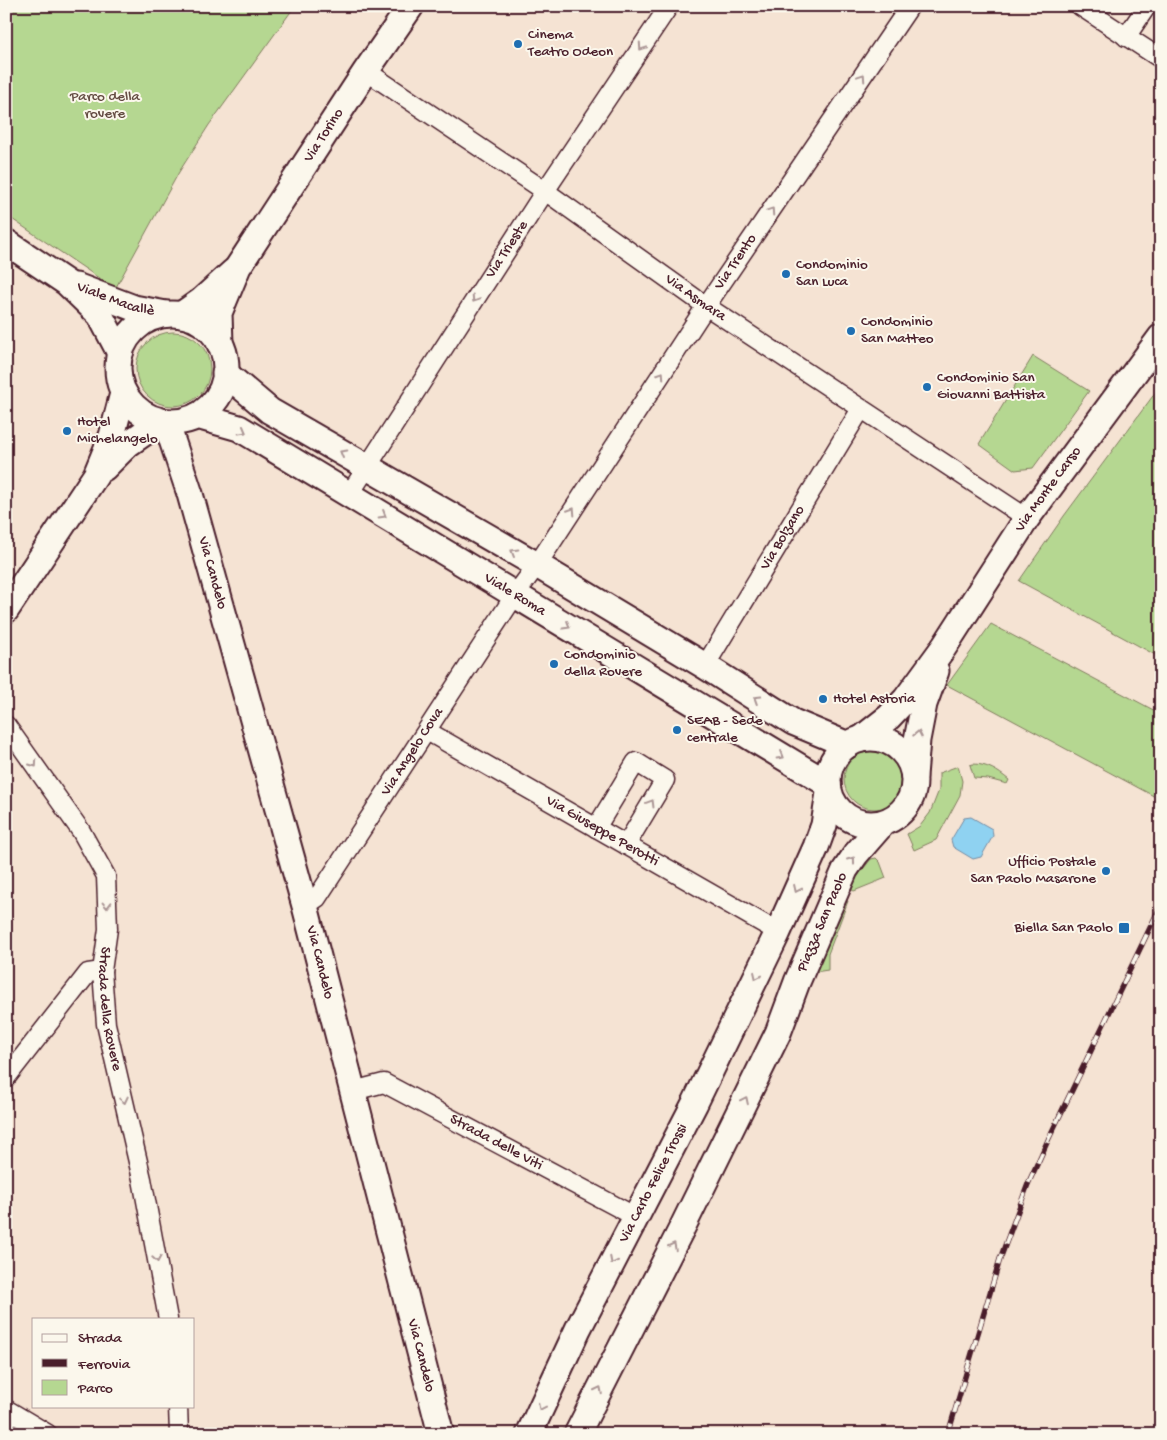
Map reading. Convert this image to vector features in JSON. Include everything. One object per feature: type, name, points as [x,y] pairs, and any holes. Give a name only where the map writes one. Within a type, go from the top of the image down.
[{"type":"street","name":"Via Torino","points":[[220,344],[219,313],[238,267],[366,71],[411,6]]},
{"type":"street","name":"Via Trieste","points":[[349,495],[545,191],[669,6]]},
{"type":"street","name":"Via Trento","points":[[515,595],[537,565],[706,306],[910,6]]},
{"type":"street","points":[[1080,6],[1161,59]]},
{"type":"street","points":[[1126,37],[1147,6]]},
{"type":"street","name":"Via Asmara","points":[[366,71],[545,191],[706,306],[1027,518]]},
{"type":"street","name":"Viale Macallè","points":[[6,242],[67,283],[100,315],[120,353]]},
{"type":"street","name":"Via Torino","points":[[174,314],[201,301],[238,267]]},
{"type":"street","name":"Viale Macallè","points":[[67,283],[134,308],[174,314]]},
{"type":"street","points":[[96,475],[128,444],[178,419],[212,405],[221,390],[225,373],[225,358],[220,344],[210,330],[197,320],[174,314],[151,318],[137,326],[126,338],[120,353],[118,366],[119,380],[124,393],[133,406],[146,415],[178,419]]},
{"type":"street","name":"Via Monte Carso","points":[[854,742],[889,716],[906,699],[944,647],[1027,518],[1161,338]]},
{"type":"street","points":[[225,373],[270,411],[537,565],[705,666],[793,722],[854,742]]},
{"type":"street","points":[[6,610],[96,475],[112,436],[124,393]]},
{"type":"street","name":"Via Bolzano","points":[[705,666],[861,409]]},
{"type":"street","name":"Via Candelo","points":[[178,419],[190,494],[305,906],[441,1434]]},
{"type":"street","name":"Viale Roma","points":[[178,419],[239,428],[829,788]]},
{"type":"street","name":"Via Angelo Cova","points":[[305,906],[317,898],[515,595]]},
{"type":"street","name":"Via Monte Carso","points":[[914,782],[917,740],[924,704],[944,647]]},
{"type":"street","name":"Strada della Rovere","points":[[6,724],[81,831],[106,876],[108,929],[102,971],[106,1024],[142,1179],[168,1318]]},
{"type":"street","name":"Via Giuseppe Perotti","points":[[427,731],[778,932]]},
{"type":"street","points":[[778,932],[824,825],[829,788],[828,772],[839,752],[854,742],[874,738],[886,741],[898,748],[906,757],[912,769],[914,782]]},
{"type":"street","points":[[596,828],[636,762],[665,780],[626,845]]},
{"type":"street","name":"Piazza San Paolo","points":[[577,1434],[682,1228],[778,1033],[845,870],[856,854],[883,823],[895,817],[905,808],[911,796],[914,782]]},
{"type":"street","points":[[829,788],[834,804],[850,819],[861,823],[883,823]]},
{"type":"street","name":"Via Carlo Felice Trossi","points":[[529,1434],[578,1329],[695,1103],[778,932]]},
{"type":"street","points":[[6,1078],[88,973],[102,971]]},
{"type":"street","name":"Strada delle Viti","points":[[353,1091],[384,1083],[636,1217]]},
{"type":"street","points":[[178,1408],[179,1434]]},
{"type":"street","points":[[6,1409],[48,1434]]},
{"type":"green space","name":"Parco della rovere","points":[[6,6],[295,6],[209,125],[179,172],[115,289],[6,215]]},
{"type":"green space","points":[[166,332],[180,332],[194,338],[204,348],[210,362],[210,376],[204,390],[194,400],[180,406],[166,406],[152,400],[142,390],[136,376],[136,362],[142,348],[152,338]]},
{"type":"green space","points":[[1033,356],[1089,391],[1033,468],[1015,470],[979,444]]},
{"type":"green space","points":[[1161,385],[1161,658],[1019,581],[1064,516]]},
{"type":"green space","points":[[991,624],[1161,714],[1161,800],[947,685]]},
{"type":"green space","points":[[874,749],[891,754],[899,762],[904,779],[899,796],[891,804],[874,809],[857,804],[849,796],[844,779],[849,762],[857,754]]},
{"type":"green space","points":[[970,765],[983,765],[996,771],[1009,780],[1007,784],[988,779],[974,778]]},
{"type":"green space","points":[[958,766],[962,781],[960,795],[936,840],[914,850],[907,834],[920,826],[930,813],[939,790],[939,773]]},
{"type":"green space","points":[[876,858],[880,862],[886,878],[854,891],[850,889],[852,883],[871,859]]},
{"type":"green space","points":[[844,900],[848,901],[828,954],[828,970],[815,972],[816,966]]},
{"type":"water","points":[[971,817],[992,829],[993,836],[981,857],[973,859],[953,847],[951,840],[964,818]]},
{"type":"railway","points":[[948,1434],[1000,1259],[1028,1184],[1161,905]]},
{"type":"place","name":"Cinema Teatro Odeon","points":[[518,44]]},
{"type":"place","name":"Condominio San Luca","points":[[786,274]]},
{"type":"place","name":"Condominio San Matteo","points":[[851,331]]},
{"type":"place","name":"Condominio San Giovanni Battista","points":[[927,387]]},
{"type":"place","name":"Hotel Michelangelo","points":[[67,431]]},
{"type":"place","name":"Condominio della Rovere","points":[[554,664]]},
{"type":"place","name":"Hotel Astoria","points":[[823,699]]},
{"type":"place","name":"SEAB - Sede centrale","points":[[677,730]]},
{"type":"place","name":"Ufficio Postale San Paolo Masarone","points":[[1106,871]]},
{"type":"place","name":"Biella San Paolo","points":[[1124,928]]}]
